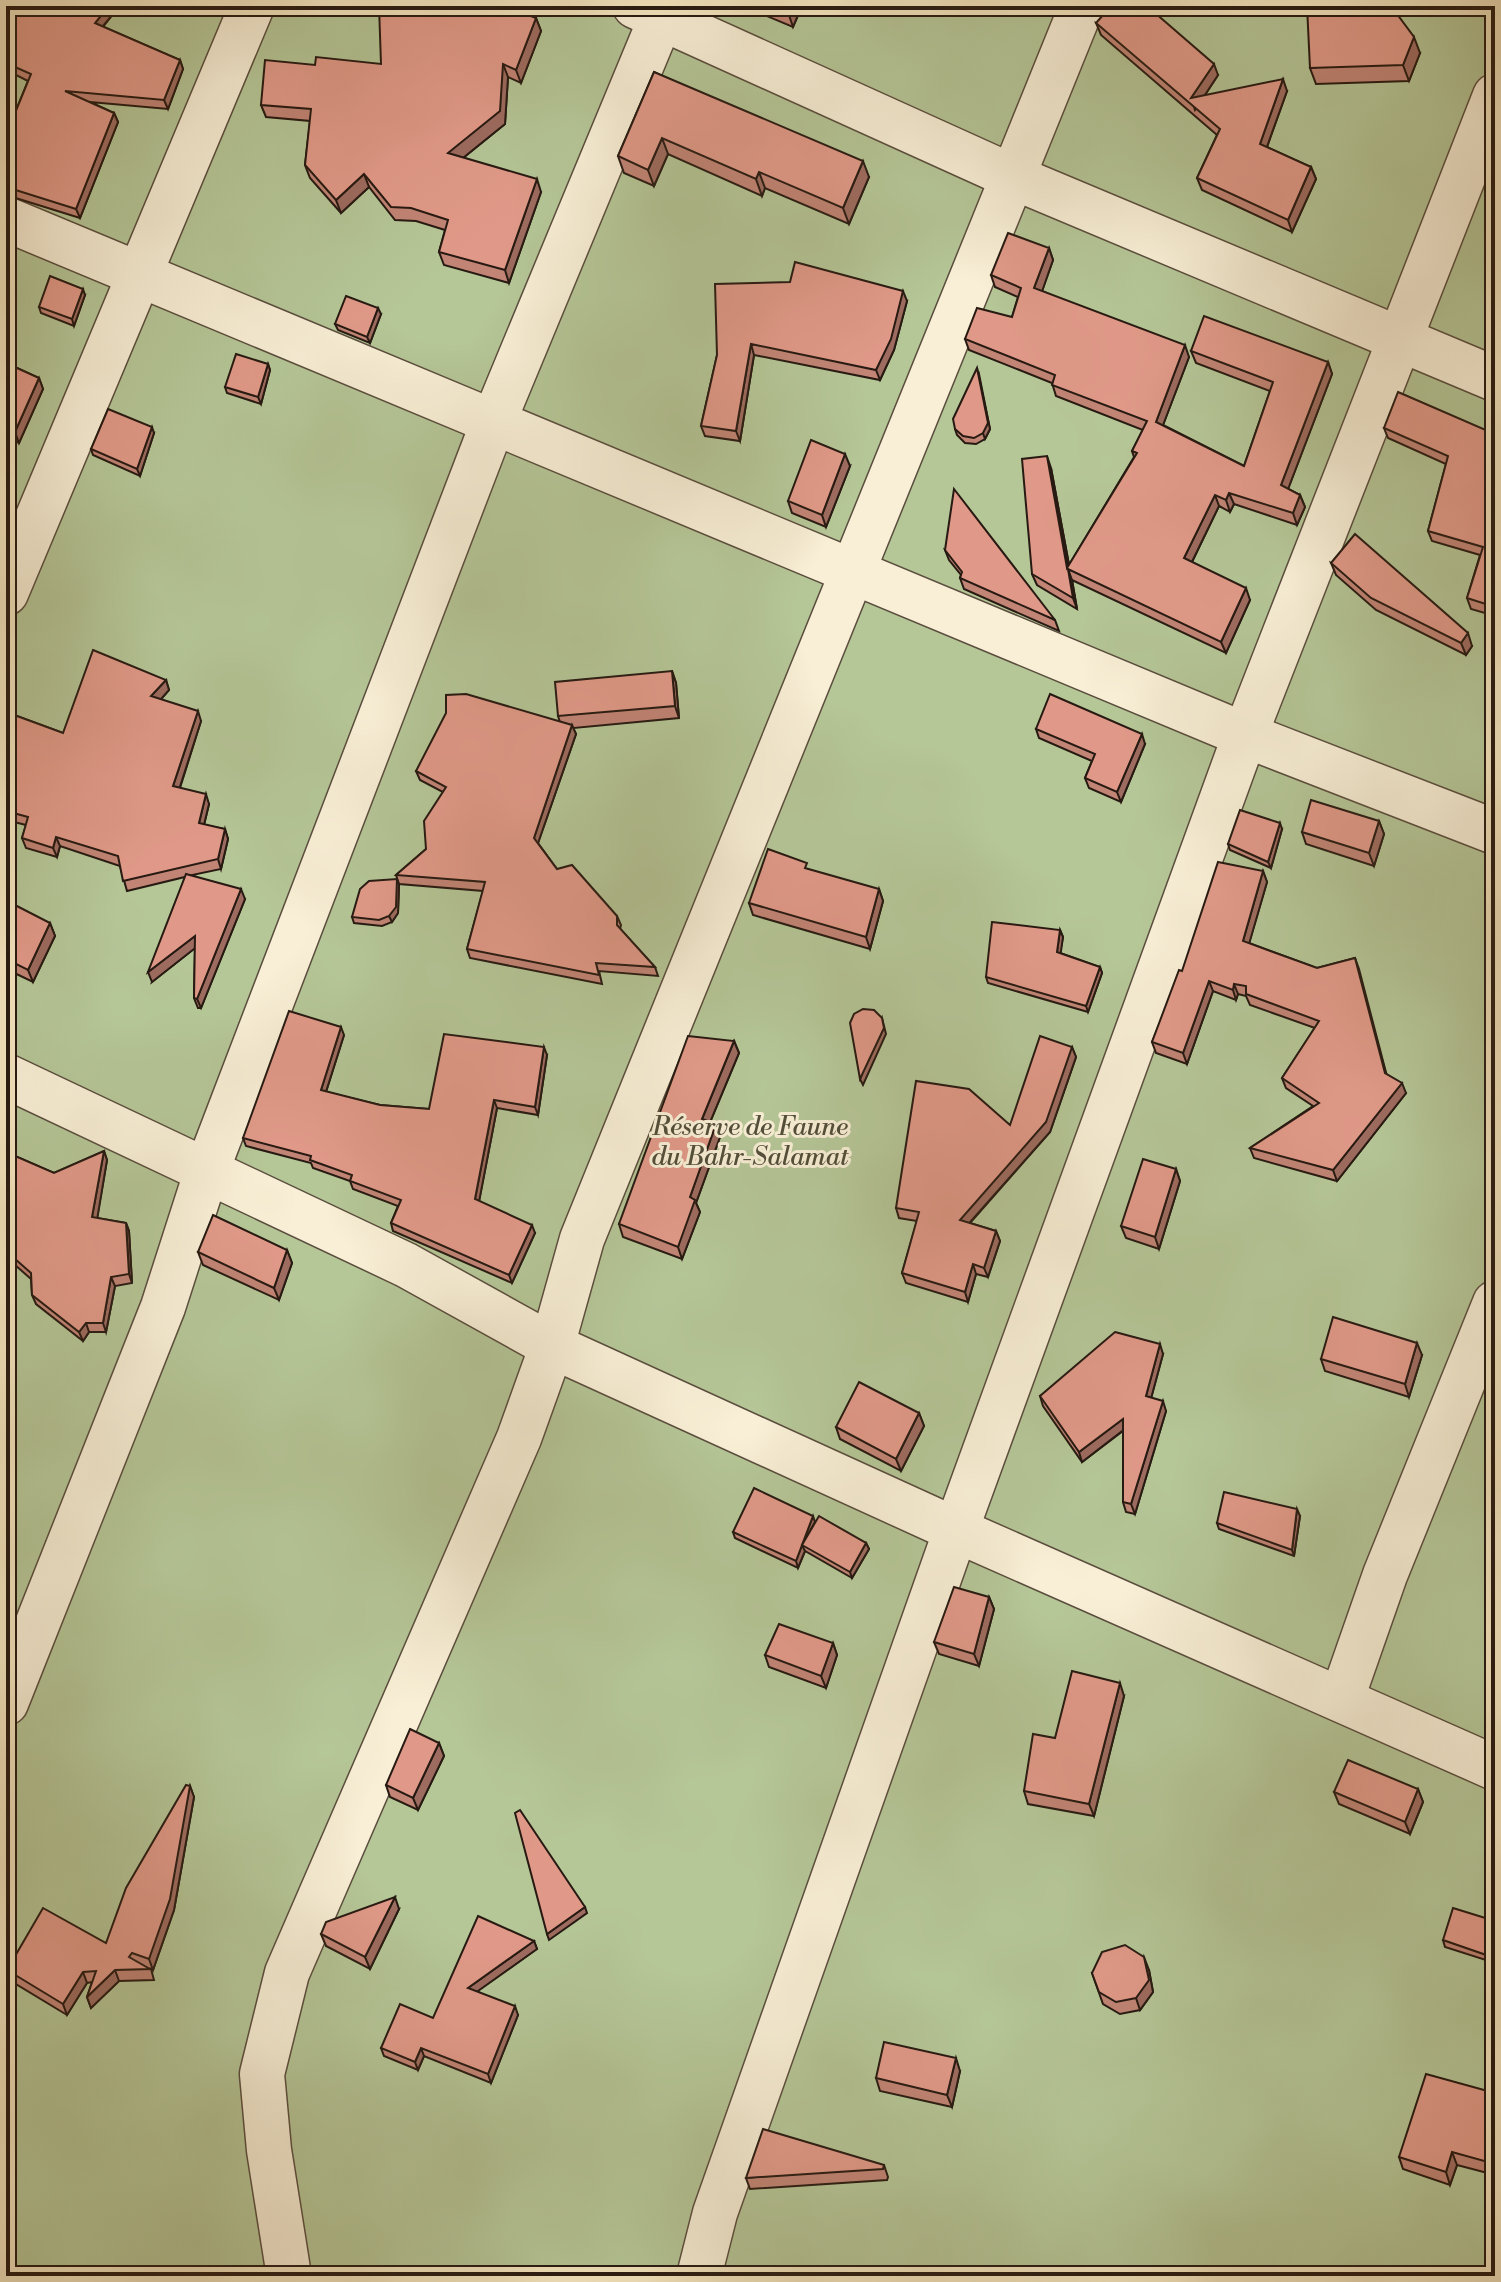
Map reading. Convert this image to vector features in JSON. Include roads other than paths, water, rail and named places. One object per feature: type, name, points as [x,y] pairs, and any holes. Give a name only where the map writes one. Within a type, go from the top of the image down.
[{"type":"street","points":[[6,593],[252,6]]},
{"type":"street","points":[[289,2276],[269,2150],[262,2074],[287,1973],[519,1438],[552,1346],[582,1239],[1082,6]]},
{"type":"street","points":[[6,1703],[163,1307],[207,1170],[654,10],[1013,177],[1495,379]]},
{"type":"street","points":[[699,2276],[715,2213],[956,1530],[1245,735],[1495,96]]},
{"type":"street","points":[[6,219],[493,423],[854,569],[1245,735],[1495,832]]},
{"type":"street","points":[[6,1076],[406,1265],[552,1346],[956,1530],[1495,1768]]},
{"type":"street","points":[[1342,1698],[1385,1575],[1495,1303]]},
{"type":"park label","name":"Réserve de Faune du Bahr-Salamat","points":[[750,1141]]}]
